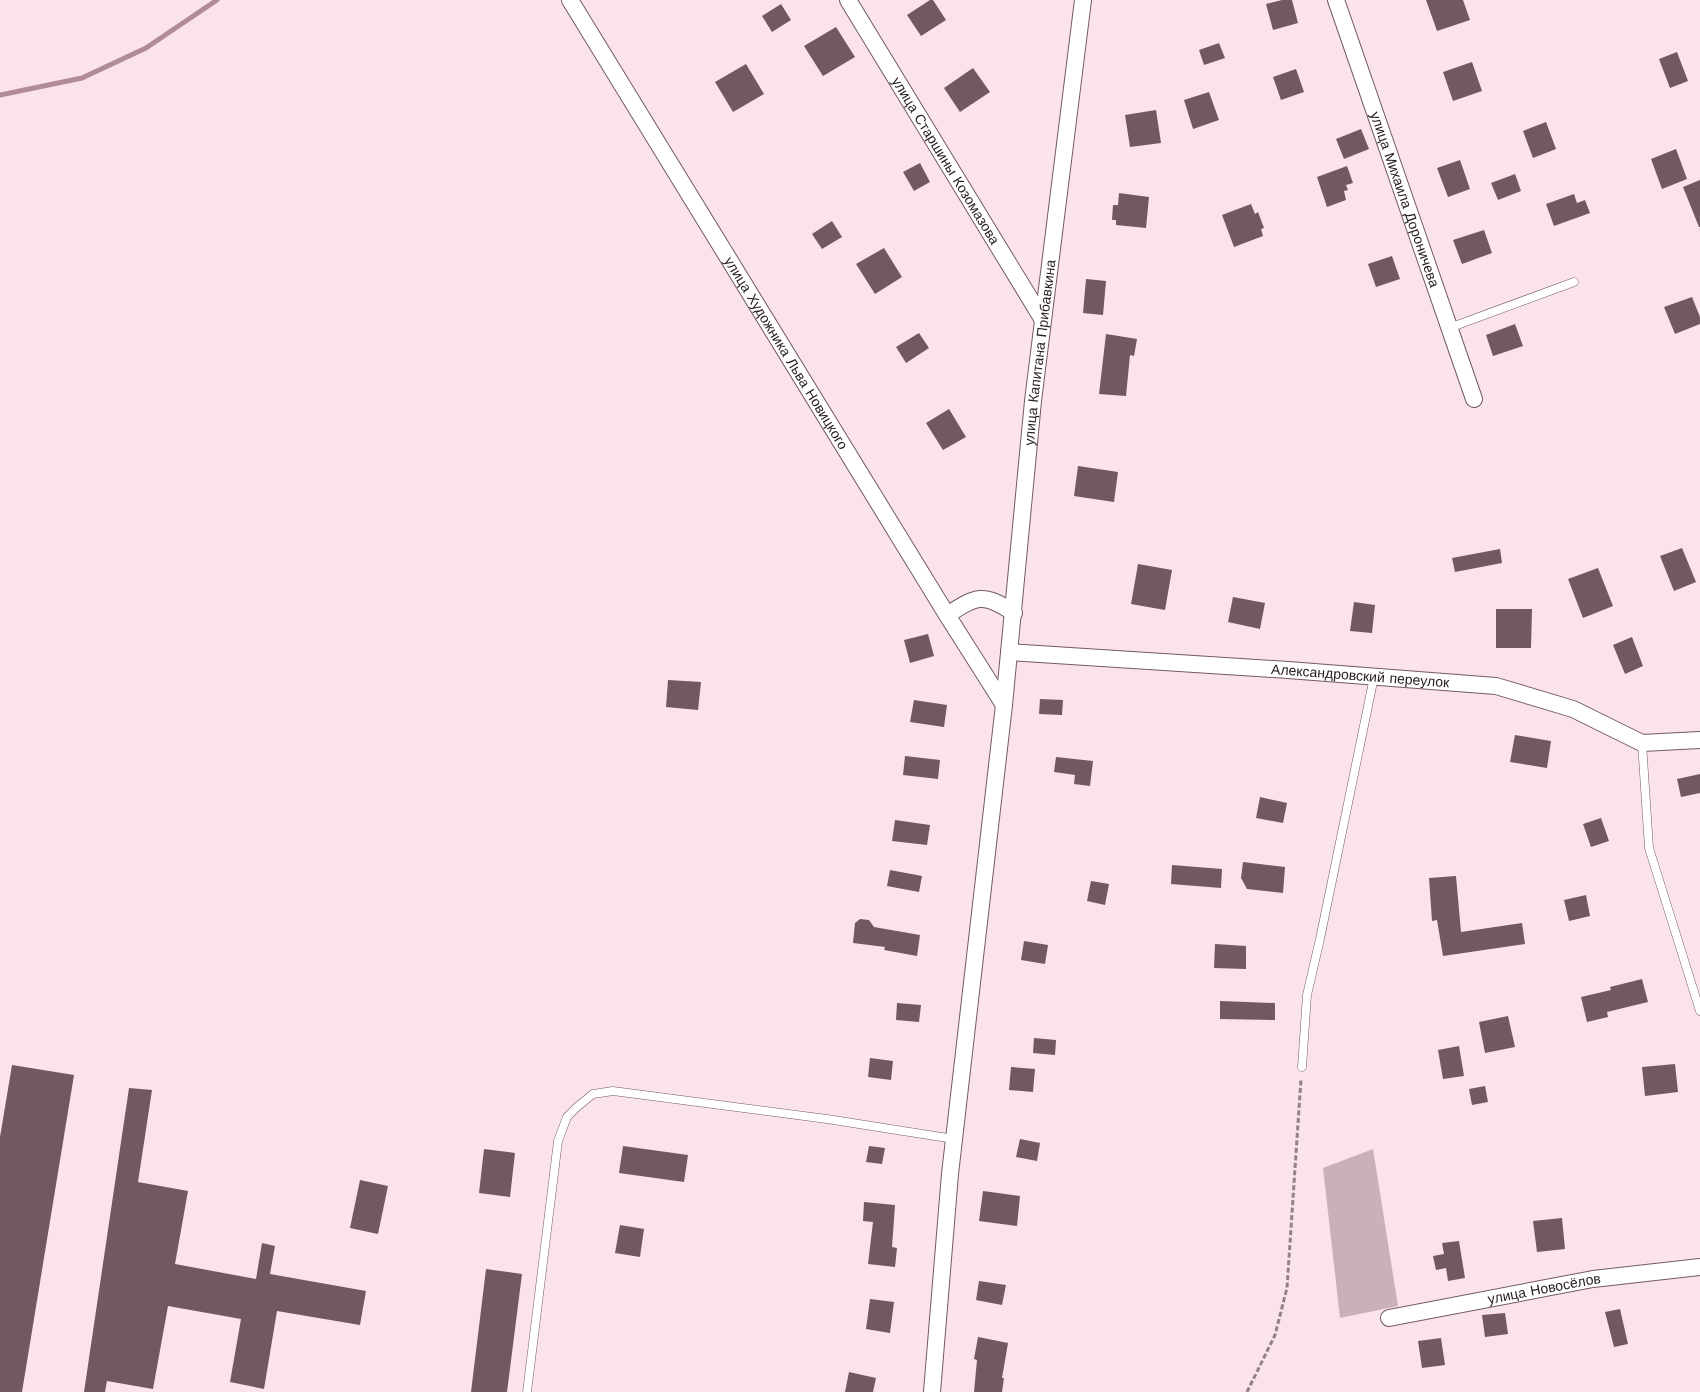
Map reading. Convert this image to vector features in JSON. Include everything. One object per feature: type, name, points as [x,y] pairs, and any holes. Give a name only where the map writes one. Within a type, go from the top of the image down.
[{"type":"street","name":"улица Художника Льва Новицкого","points":[[570,0],[1004,705]]},
{"type":"street","name":"улица Старшины Козомазова","points":[[848,0],[1043,320]]},
{"type":"street","name":"улица Капитана Прибавкина","points":[[932,1392],[954,1139],[1014,613],[1033,401],[1083,0]]},
{"type":"street","name":"улица Михаила Дороничева","points":[[1336,0],[1474,399]]},
{"type":"street","points":[[947,615],[978,598],[996,600],[1014,613]]},
{"type":"street","name":"Александровский переулок","points":[[1009,652],[1496,686],[1573,709],[1642,744]]},
{"type":"street","points":[[1642,744],[1700,740]]},
{"type":"street","name":"улица Новосёлов","points":[[1389,1318],[1593,1279],[1700,1267]]},
{"type":"lane","points":[[1449,328],[1574,282]]},
{"type":"lane","points":[[1302,1068],[1307,995],[1374,677]]},
{"type":"lane","points":[[1642,744],[1649,848],[1700,1011]]},
{"type":"lane","points":[[527,1392],[558,1141],[567,1117],[593,1094],[613,1091],[827,1118],[954,1139]]},
{"type":"path","points":[[1247,1392],[1275,1335],[1287,1288],[1302,1068]]},
{"type":"shaded area","points":[[1373,1149],[1398,1306],[1340,1318],[1323,1168]]},
{"type":"building","points":[[933,0],[946,20],[921,36],[907,15]]},
{"type":"building","points":[[1282,0],[1292,0],[1298,23],[1273,30],[1266,4]]},
{"type":"building","points":[[1426,0],[1463,0],[1470,20],[1437,31]]},
{"type":"building","points":[[781,4],[791,20],[772,32],[762,16]]},
{"type":"building","points":[[836,27],[855,57],[823,76],[804,46]]},
{"type":"building","points":[[1219,43],[1225,58],[1204,65],[1199,50]]},
{"type":"building","points":[[1677,52],[1688,81],[1670,88],[1659,59]]},
{"type":"building","points":[[1472,62],[1482,91],[1453,101],[1443,72]]},
{"type":"building","points":[[746,64],[764,94],[733,112],[715,82]]},
{"type":"building","points":[[973,68],[990,92],[960,112],[944,88]]},
{"type":"building","points":[[1296,69],[1304,92],[1281,100],[1273,77]]},
{"type":"building","points":[[1209,92],[1219,120],[1193,129],[1184,100]]},
{"type":"building","points":[[1156,110],[1161,143],[1130,147],[1125,115]]},
{"type":"building","points":[[1546,122],[1556,149],[1533,158],[1523,131]]},
{"type":"building","points":[[1361,129],[1369,149],[1344,159],[1336,139]]},
{"type":"building","points":[[1676,149],[1687,179],[1662,189],[1651,159]]},
{"type":"building","points":[[1460,160],[1470,189],[1448,197],[1437,168]]},
{"type":"building","points":[[920,163],[930,182],[914,191],[903,172]]},
{"type":"building","points":[[1347,166],[1353,183],[1346,185],[1348,190],[1344,191],[1346,200],[1327,207],[1317,177]]},
{"type":"building","points":[[1515,174],[1521,191],[1498,200],[1491,183]]},
{"type":"building","points":[[1700,180],[1700,227],[1699,227],[1683,187]]},
{"type":"building","points":[[1119,193],[1149,197],[1146,228],[1116,225],[1116,220],[1112,220],[1113,205],[1118,205]]},
{"type":"building","points":[[1574,194],[1577,203],[1585,200],[1590,213],[1554,226],[1546,204]]},
{"type":"building","points":[[1251,204],[1255,214],[1258,212],[1264,228],[1261,229],[1263,236],[1234,247],[1222,215]]},
{"type":"building","points":[[832,221],[842,237],[822,249],[812,234]]},
{"type":"building","points":[[1484,230],[1492,253],[1462,264],[1453,240]]},
{"type":"building","points":[[884,248],[902,277],[875,294],[856,264]]},
{"type":"building","points":[[1392,256],[1400,279],[1376,287],[1368,264]]},
{"type":"building","points":[[1086,279],[1106,281],[1103,315],[1083,313]]},
{"type":"building","points":[[1692,297],[1700,317],[1700,324],[1675,334],[1664,307]]},
{"type":"building","points":[[1515,324],[1523,346],[1493,356],[1486,335]]},
{"type":"building","points":[[919,333],[929,348],[906,363],[896,347]]},
{"type":"building","points":[[1106,334],[1137,339],[1134,356],[1130,355],[1126,396],[1099,394]]},
{"type":"building","points":[[949,409],[966,437],[943,450],[926,423]]},
{"type":"building","points":[[1078,466],[1118,472],[1114,502],[1074,496]]},
{"type":"building","points":[[1682,548],[1696,582],[1674,591],[1660,556]]},
{"type":"building","points":[[1500,549],[1502,563],[1455,572],[1452,558]]},
{"type":"building","points":[[1138,564],[1172,570],[1165,610],[1131,604]]},
{"type":"building","points":[[1598,568],[1613,606],[1583,618],[1568,579]]},
{"type":"building","points":[[1233,597],[1265,603],[1260,629],[1228,622]]},
{"type":"building","points":[[1354,602],[1375,605],[1372,633],[1350,631]]},
{"type":"building","points":[[1496,609],[1532,609],[1531,648],[1496,648]]},
{"type":"building","points":[[928,634],[934,656],[910,663],[904,640]]},
{"type":"building","points":[[1632,637],[1643,666],[1625,674],[1613,645]]},
{"type":"building","points":[[668,680],[701,682],[698,710],[666,707]]},
{"type":"building","points":[[1040,699],[1063,700],[1062,715],[1039,714]]},
{"type":"building","points":[[914,700],[947,705],[944,727],[910,722]]},
{"type":"building","points":[[1515,735],[1551,741],[1547,768],[1510,762]]},
{"type":"building","points":[[905,756],[940,760],[938,779],[903,775]]},
{"type":"building","points":[[1056,757],[1093,761],[1090,786],[1074,784],[1075,775],[1054,772]]},
{"type":"building","points":[[1700,774],[1700,793],[1681,797],[1677,779]]},
{"type":"building","points":[[1260,797],[1287,803],[1283,823],[1256,818]]},
{"type":"building","points":[[1601,818],[1609,841],[1591,847],[1583,824]]},
{"type":"building","points":[[895,820],[930,825],[927,845],[892,841]]},
{"type":"building","points":[[1243,862],[1285,867],[1283,893],[1247,889],[1241,878]]},
{"type":"building","points":[[1172,865],[1222,869],[1221,888],[1171,884]]},
{"type":"building","points":[[890,870],[922,876],[919,892],[887,886]]},
{"type":"building","points":[[1456,876],[1461,932],[1522,923],[1525,944],[1443,956],[1437,920],[1432,921],[1429,878]]},
{"type":"building","points":[[1091,881],[1109,884],[1105,905],[1087,901]]},
{"type":"building","points":[[1586,895],[1590,916],[1569,921],[1564,900]]},
{"type":"building","points":[[860,919],[869,920],[874,927],[920,935],[917,956],[884,950],[885,947],[853,943],[855,923]]},
{"type":"building","points":[[1024,941],[1048,945],[1045,964],[1021,960]]},
{"type":"building","points":[[1215,944],[1246,946],[1246,969],[1214,968]]},
{"type":"building","points":[[1642,979],[1648,1002],[1607,1012],[1608,1017],[1587,1022],[1581,997],[1611,990],[1610,987]]},
{"type":"building","points":[[1220,1001],[1275,1003],[1275,1020],[1220,1019]]},
{"type":"building","points":[[897,1003],[921,1005],[919,1022],[896,1020]]},
{"type":"building","points":[[1508,1016],[1515,1047],[1485,1053],[1479,1022]]},
{"type":"building","points":[[1034,1038],[1056,1040],[1055,1055],[1033,1053]]},
{"type":"building","points":[[1459,1046],[1464,1076],[1443,1079],[1438,1050]]},
{"type":"building","points":[[870,1058],[893,1061],[891,1080],[868,1077]]},
{"type":"building","points":[[1675,1064],[1678,1092],[1645,1096],[1642,1067]]},
{"type":"building","points":[[12,1065],[74,1075],[22,1392],[0,1392],[0,1137]]},
{"type":"building","points":[[1011,1067],[1035,1069],[1033,1092],[1009,1090]]},
{"type":"building","points":[[1485,1086],[1488,1102],[1472,1105],[1469,1089]]},
{"type":"building","points":[[129,1088],[152,1090],[138,1182],[188,1191],[175,1264],[256,1279],[262,1243],[275,1246],[270,1274],[366,1291],[360,1325],[277,1311],[264,1389],[230,1382],[241,1319],[168,1306],[153,1389],[107,1381],[105,1392],[84,1392]]},
{"type":"building","points":[[1020,1139],[1040,1143],[1037,1161],[1016,1157]]},
{"type":"building","points":[[623,1146],[688,1155],[684,1182],[619,1173]]},
{"type":"building","points":[[869,1146],[885,1148],[882,1164],[866,1162]]},
{"type":"building","points":[[484,1149],[515,1153],[510,1197],[479,1193]]},
{"type":"building","points":[[360,1180],[388,1186],[378,1234],[350,1228]]},
{"type":"building","points":[[983,1191],[1020,1196],[1017,1226],[979,1221]]},
{"type":"building","points":[[864,1202],[895,1205],[892,1247],[897,1248],[895,1267],[868,1264],[873,1222],[863,1221]]},
{"type":"building","points":[[1562,1218],[1565,1249],[1537,1252],[1533,1221]]},
{"type":"building","points":[[620,1225],[644,1229],[640,1257],[615,1253]]},
{"type":"building","points":[[1459,1241],[1465,1278],[1448,1281],[1446,1268],[1436,1270],[1433,1256],[1444,1254],[1442,1243]]},
{"type":"building","points":[[486,1269],[522,1274],[507,1392],[471,1392]]},
{"type":"building","points":[[979,1281],[1006,1285],[1002,1305],[976,1300]]},
{"type":"building","points":[[870,1299],[894,1302],[890,1333],[866,1329]]},
{"type":"building","points":[[1620,1309],[1628,1344],[1614,1347],[1605,1312]]},
{"type":"building","points":[[1505,1313],[1508,1334],[1485,1337],[1482,1315]]},
{"type":"building","points":[[978,1337],[1008,1343],[1002,1378],[1004,1378],[1002,1392],[974,1392],[977,1360],[974,1359]]},
{"type":"building","points":[[1441,1338],[1445,1365],[1422,1368],[1418,1341]]},
{"type":"building","points":[[849,1372],[876,1378],[873,1392],[845,1392]]},
{"type":"waterway","points":[[0,95],[82,78],[146,48],[217,0]]}]
